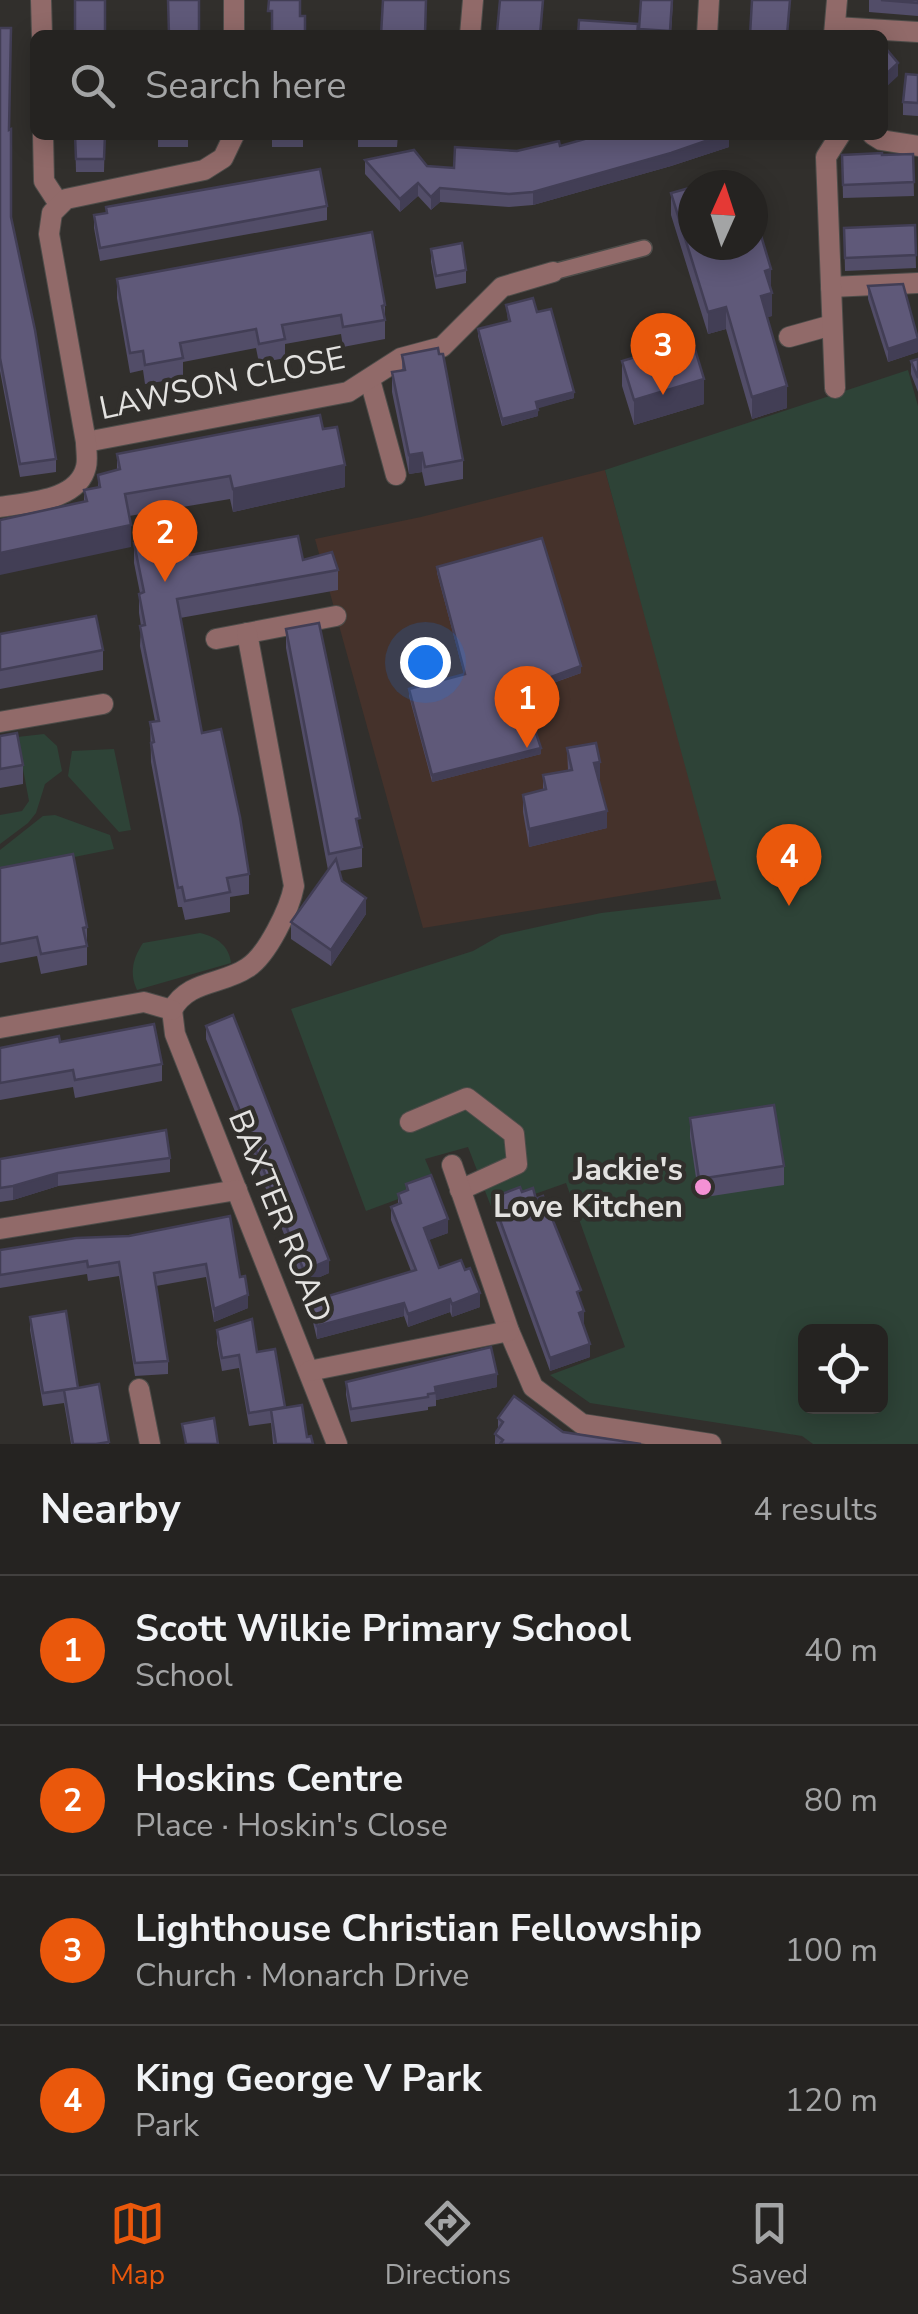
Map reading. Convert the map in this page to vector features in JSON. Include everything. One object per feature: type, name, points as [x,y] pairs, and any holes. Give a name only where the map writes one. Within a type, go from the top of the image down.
[{"type":"street","points":[[41,0],[42,30]]},
{"type":"street","points":[[234,0],[234,30]]},
{"type":"street","points":[[470,30],[473,0]]},
{"type":"street","points":[[707,30],[709,0]]},
{"type":"street","points":[[834,30],[837,0]]},
{"type":"street","points":[[888,32],[918,32]]},
{"type":"street","points":[[43,140],[44,181],[50,196],[59,204]]},
{"type":"street","points":[[0,507],[52,497],[73,487],[86,470],[86,442],[49,234],[49,223],[59,204],[66,199],[204,170],[224,158],[232,140]]},
{"type":"street","points":[[835,388],[826,157],[837,140]]},
{"type":"street","points":[[882,140],[918,146]]},
{"type":"street","points":[[553,272],[644,248]]},
{"type":"street","name":"LAWSON CLOSE","points":[[86,442],[348,392],[401,358],[442,347],[502,287],[553,272]]},
{"type":"street","points":[[831,287],[918,282]]},
{"type":"street","points":[[789,337],[832,325]]},
{"type":"street","name":"LAWSON CLOSE","points":[[370,380],[396,475]]},
{"type":"street","points":[[216,639],[336,616]]},
{"type":"street","points":[[0,1028],[144,1002],[172,1010],[186,991],[249,968],[288,910],[294,886],[247,632]]},
{"type":"street","points":[[0,722],[103,704]]},
{"type":"street","name":"BAXTER ROAD","points":[[172,1010],[175,1034],[337,1444]]},
{"type":"street","points":[[410,1122],[467,1098],[514,1134],[517,1164],[460,1190]]},
{"type":"street","points":[[452,1165],[509,1331],[533,1388],[582,1424],[710,1444]]},
{"type":"street","points":[[0,1230],[237,1190]]},
{"type":"street","points":[[309,1371],[509,1331]]},
{"type":"street","points":[[139,1389],[150,1444]]},
{"type":"shaded area","points":[[605,470],[718,880],[423,928],[315,539],[421,517]]},
{"type":"green space","points":[[908,370],[918,406],[918,1444],[813,1444],[802,1436],[590,1403],[550,1375],[625,1347],[566,1183],[492,1209],[468,1147],[425,1159],[436,1185],[366,1211],[291,1009],[473,951],[501,935],[601,913],[721,899],[605,470]]},
{"type":"green space","points":[[44,734],[57,746],[62,771],[45,784],[36,813],[28,823],[0,844],[0,815],[22,811],[29,801],[17,737]]},
{"type":"green space","points":[[114,749],[131,830],[119,832],[68,776],[72,751]]},
{"type":"green space","points":[[55,815],[110,835],[114,849],[0,872],[0,850],[43,816]]},
{"type":"green space","points":[[200,933],[221,943],[231,963],[137,990],[133,966],[143,943]]},
{"type":"building","points":[[75,0],[105,0],[105,30],[75,30]]},
{"type":"building","points":[[168,0],[199,0],[199,30],[169,30]]},
{"type":"building","points":[[269,0],[300,0],[305,30],[272,30],[272,11],[268,11]]},
{"type":"building","points":[[383,0],[426,0],[425,30],[381,30]]},
{"type":"building","points":[[500,0],[543,0],[540,30],[497,30]]},
{"type":"building","points":[[641,0],[672,0],[670,30],[639,29]]},
{"type":"building","points":[[752,0],[790,0],[787,30],[750,30]]},
{"type":"building","points":[[579,20],[638,24],[637,30],[578,30]]},
{"type":"building","points":[[0,28],[11,28],[11,217],[56,459],[20,464],[0,358]]},
{"type":"building","points":[[888,51],[898,63],[888,72]]},
{"type":"building","points":[[906,74],[918,75],[918,103],[903,102]]},
{"type":"building","points":[[75,140],[105,140],[104,159],[76,159]]},
{"type":"building","points":[[581,140],[709,140],[533,192],[509,194],[440,188],[431,197],[418,183],[400,199],[365,160],[414,150],[427,166],[454,168],[455,147],[517,151],[559,141],[560,146]]},
{"type":"building","points":[[913,154],[914,182],[843,185],[842,155]]},
{"type":"building","points":[[320,169],[327,206],[100,248],[94,215],[107,213],[106,207]]},
{"type":"building","points":[[678,191],[678,216],[671,193]]},
{"type":"building","points":[[915,225],[916,255],[845,258],[844,228]]},
{"type":"building","points":[[372,232],[385,320],[343,327],[341,315],[282,325],[285,339],[259,344],[256,329],[180,343],[183,358],[145,365],[143,351],[130,353],[117,279]]},
{"type":"building","points":[[462,243],[466,270],[436,276],[431,249]]},
{"type":"building","points":[[768,259],[771,269],[765,271],[772,293],[761,296],[787,386],[752,397],[726,307],[708,312],[692,260]]},
{"type":"building","points":[[903,284],[918,339],[888,349],[868,286]]},
{"type":"building","points":[[533,298],[537,312],[551,309],[574,392],[536,402],[538,410],[502,419],[478,329],[510,321],[506,305]]},
{"type":"building","points":[[690,333],[704,379],[634,400],[622,361],[659,350],[657,343]]},
{"type":"building","points":[[438,348],[439,354],[443,354],[463,460],[425,467],[422,453],[409,455],[392,372],[405,370],[402,355]]},
{"type":"building","points":[[918,359],[918,378],[911,361]]},
{"type":"building","points":[[320,415],[323,429],[337,427],[345,465],[233,489],[230,476],[125,494],[131,525],[0,553],[0,520],[87,501],[84,490],[100,487],[98,475],[120,469],[117,454]]},
{"type":"building","points":[[186,533],[190,555],[298,536],[303,560],[332,552],[338,570],[177,599],[202,733],[221,729],[249,874],[227,878],[230,892],[185,901],[182,887],[178,888],[151,743],[154,742],[150,722],[159,721],[140,626],[145,625],[139,594],[144,592],[134,543]]},
{"type":"building","points":[[542,538],[581,666],[521,688],[541,748],[432,775],[409,689],[465,674],[437,567]]},
{"type":"building","points":[[96,616],[103,650],[0,670],[0,634]]},
{"type":"building","points":[[319,623],[360,818],[356,819],[362,847],[329,854],[286,629]]},
{"type":"building","points":[[17,733],[23,765],[0,769],[0,736]]},
{"type":"building","points":[[596,743],[600,762],[594,763],[607,811],[529,829],[523,795],[546,789],[543,775],[572,770],[567,748]]},
{"type":"building","points":[[73,854],[87,946],[41,954],[37,937],[0,944],[0,868]]},
{"type":"building","points":[[336,859],[342,881],[366,898],[331,950],[291,922]]},
{"type":"building","points":[[233,1015],[329,1260],[304,1271],[206,1026]]},
{"type":"building","points":[[154,1024],[162,1064],[75,1080],[73,1070],[0,1083],[0,1048],[59,1036],[60,1042]]},
{"type":"building","points":[[774,1105],[784,1166],[699,1179],[690,1118]]},
{"type":"building","points":[[166,1130],[170,1158],[58,1173],[0,1188],[0,1159]]},
{"type":"building","points":[[431,1175],[448,1219],[424,1228],[439,1268],[461,1260],[465,1270],[470,1268],[480,1293],[408,1314],[404,1303],[317,1326],[311,1301],[416,1270],[391,1207],[401,1203],[398,1194],[408,1190],[406,1184]]},
{"type":"building","points":[[520,1187],[522,1192],[533,1188],[536,1199],[543,1196],[581,1290],[577,1292],[584,1311],[579,1313],[590,1344],[550,1358],[492,1198]]},
{"type":"building","points":[[230,1216],[240,1277],[245,1276],[248,1295],[214,1309],[206,1264],[154,1273],[168,1361],[135,1363],[119,1262],[88,1267],[87,1261],[0,1275],[0,1250],[76,1238],[129,1236]]},
{"type":"building","points":[[66,1311],[78,1388],[99,1384],[109,1442],[73,1444],[64,1390],[77,1388],[43,1393],[30,1317]]},
{"type":"building","points":[[252,1319],[257,1352],[275,1349],[285,1407],[249,1413],[239,1355],[222,1358],[217,1330]]},
{"type":"building","points":[[491,1347],[497,1374],[435,1387],[436,1393],[428,1397],[351,1409],[346,1382]]},
{"type":"building","points":[[514,1396],[563,1432],[641,1444],[500,1444],[503,1440],[495,1434],[503,1422],[498,1418]]},
{"type":"building","points":[[302,1405],[307,1437],[311,1436],[313,1444],[276,1444],[271,1410]]},
{"type":"building","points":[[214,1418],[218,1444],[186,1444],[182,1424]]},
{"type":"place","name":"Lighthouse Christian Fellowship","points":[[663,395]]},
{"type":"place","name":"Hoskins Centre","points":[[165,582]]},
{"type":"place","name":"Scott Wilkie Primary School","points":[[527,748]]},
{"type":"place","name":"King George V Park","points":[[789,906]]},
{"type":"place","name":"Jackie's Love Kitchen","points":[[703,1187]]}]
